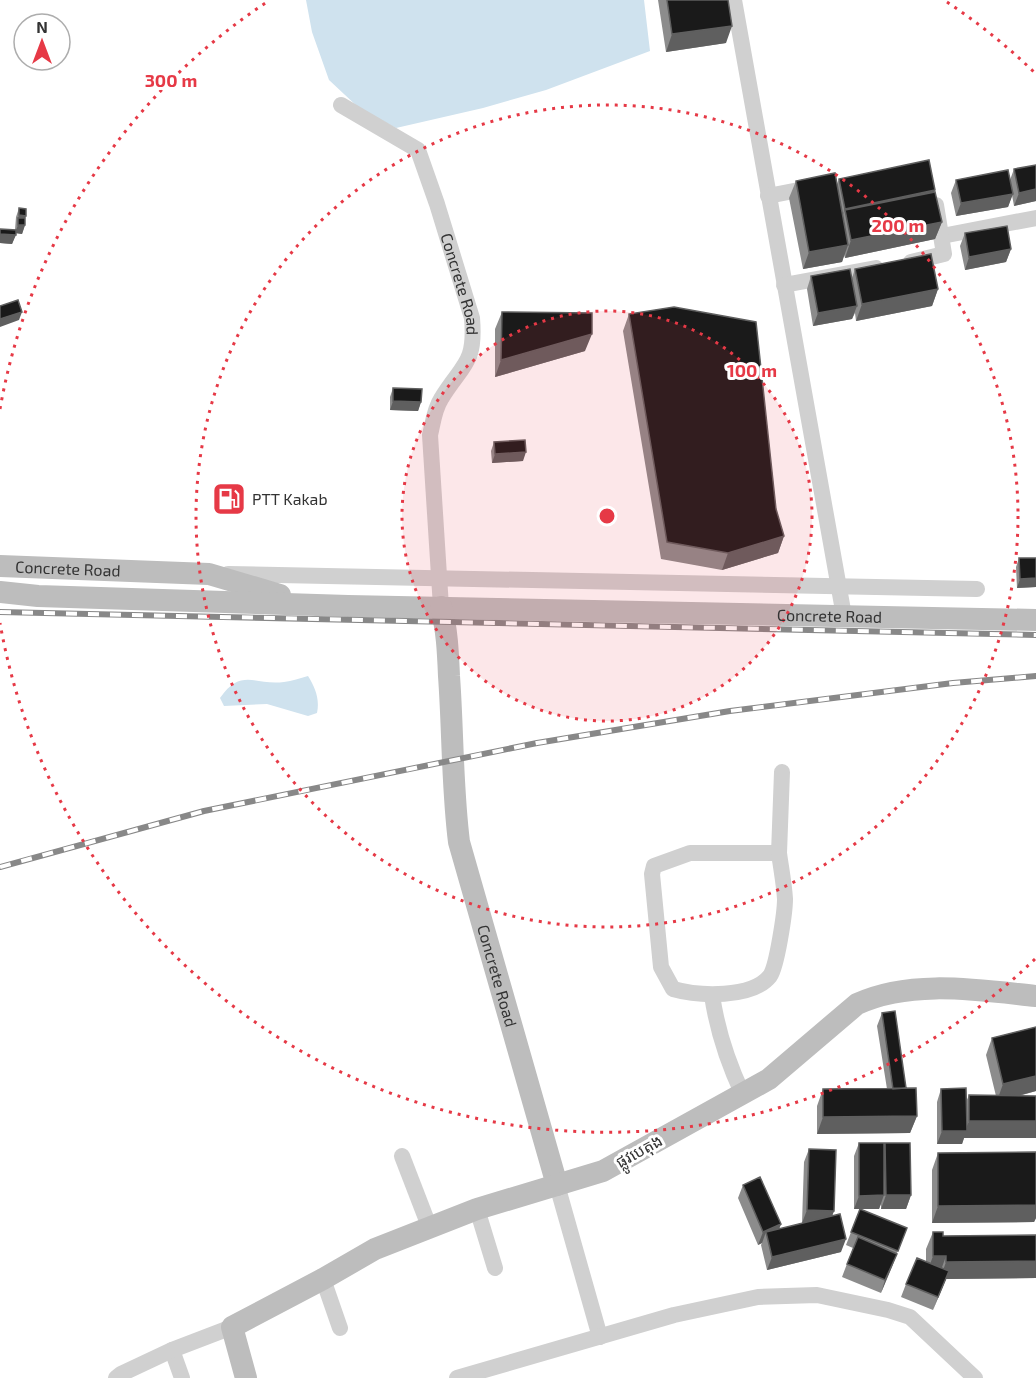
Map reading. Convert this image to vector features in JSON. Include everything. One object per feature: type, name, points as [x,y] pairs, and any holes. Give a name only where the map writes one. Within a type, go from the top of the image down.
[{"type":"street","points":[[734,0],[844,616]]},
{"type":"street","name":"Concrete Road","points":[[341,105],[418,150],[438,204],[472,318],[474,333],[470,358],[440,399],[430,435],[438,579],[441,607],[446,624],[455,806],[459,842],[600,1337]]},
{"type":"street","points":[[768,196],[835,183]]},
{"type":"street","points":[[784,285],[941,256],[944,254],[934,192]]},
{"type":"street","points":[[942,236],[1036,218]]},
{"type":"street","name":"Concrete Road","points":[[0,566],[209,574],[310,604]]},
{"type":"street","points":[[209,574],[977,589]]},
{"type":"street","name":"Concrete Road","points":[[0,592],[38,596],[310,604],[1036,620]]},
{"type":"street","points":[[779,853],[690,853],[654,866],[652,874],[660,967],[673,989],[687,993],[712,995],[751,989],[764,983],[771,974],[775,964],[785,901],[779,853],[782,772]]},
{"type":"street","name":"ផ្លូវបេតុង","points":[[232,1327],[324,1279],[375,1249],[429,1226],[603,1171],[743,1095],[782,1069],[857,1004],[873,997],[914,990],[948,989],[1036,996]]},
{"type":"street","points":[[712,995],[719,1030],[731,1068],[743,1095]]},
{"type":"street","points":[[402,1156],[429,1226]]},
{"type":"street","points":[[477,1209],[495,1268]]},
{"type":"street","points":[[324,1279],[340,1328]]},
{"type":"street","points":[[457,1378],[674,1316],[758,1297],[817,1295],[910,1317],[975,1378]]},
{"type":"street","points":[[116,1378],[172,1350],[232,1327],[246,1378]]},
{"type":"street","points":[[172,1350],[182,1378]]},
{"type":"water","points":[[306,0],[644,0],[650,51],[546,90],[483,108],[396,128],[360,109],[329,80],[312,32]]},
{"type":"water","points":[[308,676],[315,689],[318,703],[317,713],[308,716],[267,704],[224,706],[220,698],[235,683],[242,680],[274,683]]},
{"type":"building","points":[[667,0],[728,0],[732,26],[672,34]]},
{"type":"building","points":[[929,160],[935,190],[845,209],[839,179]]},
{"type":"building","points":[[1036,165],[1036,189],[1019,193],[1014,169]]},
{"type":"building","points":[[1008,170],[1013,194],[961,203],[956,180]]},
{"type":"building","points":[[835,173],[848,245],[809,252],[796,181]]},
{"type":"building","points":[[935,192],[942,222],[851,240],[845,210]]},
{"type":"building","points":[[19,208],[26,209],[26,216],[19,215]]},
{"type":"building","points":[[18,218],[25,218],[25,225],[18,225]]},
{"type":"building","points":[[1007,226],[1011,249],[969,257],[965,233]]},
{"type":"building","points":[[0,229],[16,230],[16,235],[0,234]]},
{"type":"building","points":[[931,254],[938,289],[862,304],[855,269]]},
{"type":"building","points":[[850,269],[857,306],[818,313],[811,276]]},
{"type":"building","points":[[18,300],[22,312],[0,319],[0,306]]},
{"type":"building","points":[[674,307],[756,322],[776,509],[784,536],[728,553],[667,542],[629,314]]},
{"type":"building","points":[[502,312],[592,313],[592,334],[501,360]]},
{"type":"building","points":[[393,388],[422,389],[421,402],[393,401]]},
{"type":"building","points":[[525,440],[526,452],[495,454],[494,442]]},
{"type":"building","points":[[1019,558],[1036,558],[1036,578],[1020,579]]},
{"type":"building","points":[[895,1011],[906,1088],[893,1089],[882,1013]]},
{"type":"building","points":[[1036,1027],[1036,1076],[1003,1084],[992,1038]]},
{"type":"building","points":[[916,1088],[917,1116],[823,1117],[823,1089]]},
{"type":"building","points":[[966,1088],[967,1131],[942,1131],[941,1089]]},
{"type":"building","points":[[969,1095],[1036,1096],[1036,1121],[969,1121]]},
{"type":"building","points":[[859,1143],[884,1143],[884,1195],[859,1196]]},
{"type":"building","points":[[885,1143],[910,1143],[911,1195],[886,1195]]},
{"type":"building","points":[[809,1149],[836,1150],[834,1211],[807,1210]]},
{"type":"building","points":[[1036,1152],[1036,1205],[938,1206],[938,1153]]},
{"type":"building","points":[[760,1177],[781,1224],[763,1232],[743,1185]]},
{"type":"building","points":[[860,1209],[907,1228],[898,1251],[851,1232]]},
{"type":"building","points":[[840,1214],[846,1239],[772,1257],[766,1232]]},
{"type":"building","points":[[933,1232],[943,1232],[943,1236],[1036,1235],[1036,1261],[946,1262],[946,1256],[933,1256]]},
{"type":"building","points":[[858,1237],[897,1254],[885,1280],[847,1264]]},
{"type":"building","points":[[917,1258],[949,1271],[938,1297],[906,1284]]},
{"type":"railway","points":[[0,612],[1036,635]]},
{"type":"railway","points":[[0,867],[204,811],[537,743],[730,711],[953,683],[1036,676]]},
{"type":"place","name":"PTT Kakab","points":[[229,499]]}]
